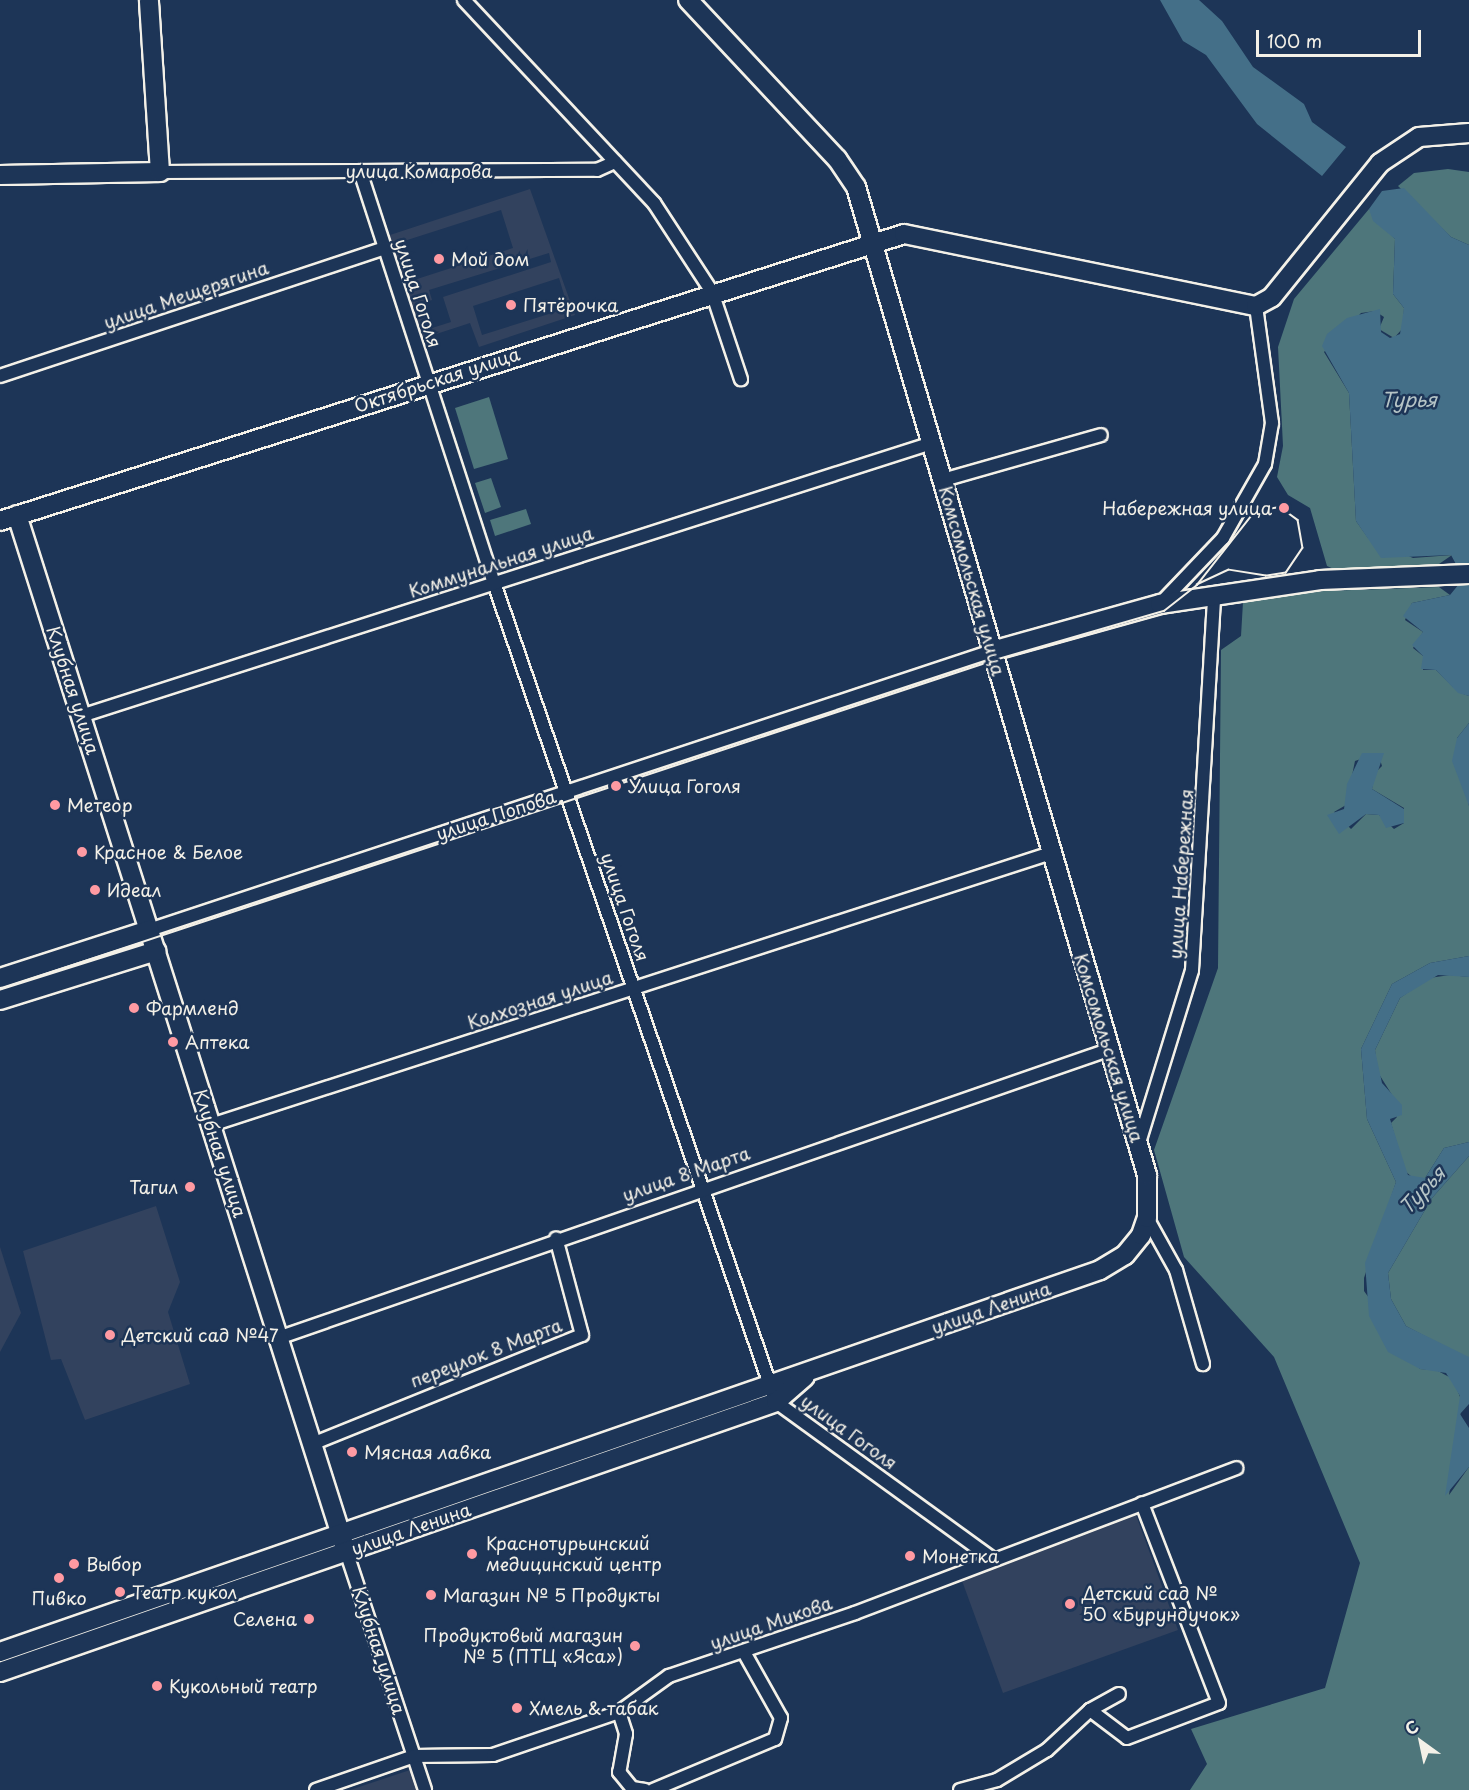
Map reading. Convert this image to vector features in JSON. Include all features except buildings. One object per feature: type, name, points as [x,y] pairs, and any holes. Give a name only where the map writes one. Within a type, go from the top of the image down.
[{"type":"main road","points":[[149,0],[160,172]]},
{"type":"main road","name":"Комсомольская улица","points":[[688,0],[837,159],[856,187],[874,240],[1108,1050],[1138,1146],[1148,1185],[1147,1218]]},
{"type":"main road","points":[[1256,306],[1272,297],[1380,163],[1419,137],[1469,133]]},
{"type":"main road","name":"улица Комарова","points":[[0,175],[160,172]]},
{"type":"main road","name":"Октябрьская улица","points":[[9,518],[874,240],[904,234],[1256,306]]},
{"type":"main road","name":"Клубная улица","points":[[9,518],[81,716],[343,1543]]},
{"type":"main road","points":[[992,651],[1160,604],[1214,595],[1320,580],[1469,574]]},
{"type":"main road","name":"улица Попова","points":[[0,978],[149,930]]},
{"type":"main road","points":[[0,1000],[156,951]]},
{"type":"main road","name":"улица Ленина","points":[[0,1652],[343,1543],[773,1394],[814,1370],[1100,1270],[1125,1255],[1147,1218]]},
{"type":"main road","name":"улица Ленина","points":[[0,1672],[343,1543]]},
{"type":"street","points":[[464,0],[654,204],[712,292],[741,380]]},
{"type":"street","name":"улица Комарова","points":[[160,172],[597,170],[615,162]]},
{"type":"street","name":"улица Гоголя","points":[[360,171],[494,583],[773,1394],[990,1557]]},
{"type":"street","name":"улица Мещерягина","points":[[0,376],[385,248]]},
{"type":"street","points":[[1160,604],[1223,537],[1266,464],[1272,423],[1256,306]]},
{"type":"street","points":[[943,480],[1101,435]]},
{"type":"street","name":"Коммунальная улица","points":[[81,716],[932,442]]},
{"type":"street","name":"улица Набережная","points":[[1138,1146],[1192,970],[1214,595]]},
{"type":"street","name":"улица Попова","points":[[149,930],[992,651]]},
{"type":"street","name":"Колхозная улица","points":[[211,1125],[1051,853]]},
{"type":"street","name":"улица 8 Марта","points":[[278,1338],[556,1238],[1108,1050]]},
{"type":"street","points":[[1147,1218],[1176,1269],[1203,1364]]},
{"type":"street","name":"переулок 8 Марта","points":[[312,1444],[582,1335],[556,1238]]},
{"type":"street","name":"улица Микова","points":[[316,1790],[414,1756],[493,1755],[619,1712],[669,1676],[744,1652],[990,1557],[1236,1468]]},
{"type":"street","points":[[1090,1710],[1127,1738],[1219,1703],[1142,1503]]},
{"type":"street","name":"Клубная улица","points":[[343,1543],[426,1790]]},
{"type":"street","points":[[653,1790],[775,1739],[781,1718],[744,1652]]},
{"type":"street","points":[[960,1790],[997,1780],[1047,1750],[1090,1710],[1119,1694]]},
{"type":"street","points":[[619,1712],[626,1734],[619,1772],[632,1788],[645,1790]]},
{"type":"shaded area","points":[[530,189],[575,315],[479,347],[470,323],[421,339],[387,236]],"holes":[[[501,210],[513,248],[414,280],[401,242]],[[549,253],[551,262],[443,297],[451,322],[432,328],[424,303],[432,300],[429,290]],[[559,278],[568,308],[482,335],[473,306]]]},
{"type":"shaded area","name":"Детский сад №47","points":[[156,1206],[180,1282],[168,1312],[190,1384],[85,1420],[61,1359],[51,1360],[23,1251]]},
{"type":"shaded area","points":[[0,1247],[21,1313],[0,1352]]},
{"type":"shaded area","name":"Детский сад № 50 «Бурундучок»","points":[[1136,1515],[1178,1630],[1003,1693],[961,1578]]},
{"type":"shaded area","points":[[410,1770],[417,1790],[350,1790]]},
{"type":"green space","points":[[1448,169],[1469,172],[1469,245],[1451,237],[1398,186],[1414,173]]},
{"type":"green space","points":[[1369,209],[1395,239],[1393,294],[1404,308],[1403,328],[1394,338],[1379,329],[1384,317],[1375,311],[1361,313],[1324,352],[1349,393],[1356,521],[1368,538],[1413,558],[1452,555],[1439,564],[1336,570],[1327,566],[1310,508],[1288,495],[1277,477],[1283,446],[1278,347],[1294,299]]},
{"type":"green space","points":[[489,397],[508,459],[474,469],[455,408]]},
{"type":"green space","points":[[491,478],[501,507],[485,513],[475,483]]},
{"type":"green space","points":[[526,509],[531,524],[495,536],[490,520]]},
{"type":"green space","points":[[1439,587],[1450,595],[1412,603],[1405,620],[1423,632],[1413,648],[1423,656],[1423,670],[1436,670],[1458,692],[1469,696],[1469,723],[1457,738],[1469,806],[1469,956],[1430,963],[1392,984],[1361,1049],[1367,1119],[1396,1182],[1364,1278],[1364,1291],[1420,1369],[1436,1370],[1453,1379],[1462,1402],[1449,1495],[1469,1467],[1469,1790],[1190,1790],[1207,1764],[1191,1729],[1325,1688],[1360,1563],[1274,1357],[1184,1257],[1154,1150],[1218,968],[1221,650],[1241,636],[1243,602],[1323,591]],"holes":[[[1378,753],[1382,766],[1374,774],[1372,789],[1404,808],[1404,823],[1394,829],[1379,815],[1366,814],[1351,829],[1334,812],[1346,805],[1355,761]]]},
{"type":"green space","points":[[1450,975],[1469,977],[1469,1142],[1444,1148],[1425,1178],[1413,1178],[1405,1171],[1391,1123],[1397,1117],[1394,1098],[1377,1071],[1375,1050],[1400,998],[1429,978]]},
{"type":"green space","points":[[1469,1156],[1469,1357],[1466,1358],[1406,1326],[1391,1299],[1388,1273],[1432,1198]]},
{"type":"water","points":[[1160,0],[1199,0],[1222,21],[1253,67],[1304,104],[1312,122],[1346,147],[1322,176],[1257,124],[1206,55],[1183,41]]},
{"type":"water","name":"Турья","points":[[1404,188],[1451,237],[1469,245],[1469,696],[1458,693],[1436,670],[1421,669],[1423,656],[1412,645],[1423,632],[1403,616],[1412,603],[1450,595],[1459,584],[1457,566],[1451,555],[1381,558],[1356,521],[1349,393],[1322,346],[1327,334],[1347,318],[1380,309],[1381,332],[1390,338],[1400,334],[1404,308],[1393,294],[1395,239],[1373,221],[1369,209],[1382,191]]},
{"type":"water","points":[[1469,723],[1469,806],[1452,761],[1457,738]]},
{"type":"water","points":[[1362,753],[1384,753],[1372,789],[1404,809],[1404,823],[1386,828],[1379,815],[1366,814],[1339,834],[1327,815],[1344,809],[1347,784]]},
{"type":"water","name":"Турья","points":[[1469,956],[1469,977],[1438,975],[1400,998],[1375,1050],[1382,1083],[1402,1105],[1402,1115],[1390,1119],[1408,1175],[1425,1178],[1444,1148],[1469,1142],[1469,1156],[1432,1198],[1388,1273],[1391,1299],[1406,1326],[1469,1357],[1469,1404],[1460,1414],[1469,1428],[1469,1467],[1445,1496],[1460,1396],[1446,1373],[1420,1369],[1388,1352],[1369,1316],[1365,1263],[1396,1182],[1367,1119],[1361,1049],[1392,984],[1430,963]]},
{"type":"tram line","points":[[0,989],[995,660],[1164,611],[1197,585],[1255,511],[1280,507],[1298,520],[1303,548],[1286,573],[1266,576],[1229,570],[1197,585]]},
{"type":"place","name":"Мой дом","points":[[439,259]]},
{"type":"place","name":"Пятёрочка","points":[[511,305]]},
{"type":"place","name":"Набережная улица","points":[[1284,508]]},
{"type":"place","name":"Улица Гоголя","points":[[616,786]]},
{"type":"place","name":"Метеор","points":[[55,805]]},
{"type":"place","name":"Красное & Белое","points":[[82,852]]},
{"type":"place","name":"Идеал","points":[[95,890]]},
{"type":"place","name":"Фармленд","points":[[134,1008]]},
{"type":"place","name":"Аптека","points":[[173,1042]]},
{"type":"place","name":"Тагил","points":[[190,1187]]},
{"type":"place","name":"Детский сад №47","points":[[110,1335]]},
{"type":"place","name":"Мясная лавка","points":[[352,1452]]},
{"type":"place","name":"Краснотурьинский медицинский центр","points":[[472,1554]]},
{"type":"place","name":"Монетка","points":[[910,1556]]},
{"type":"place","name":"Выбор","points":[[74,1564]]},
{"type":"place","name":"Пивко","points":[[59,1578]]},
{"type":"place","name":"Театр кукол","points":[[120,1592]]},
{"type":"place","name":"Магазин № 5 Продукты","points":[[431,1595]]},
{"type":"place","name":"Детский сад № 50 «Бурундучок»","points":[[1070,1604]]},
{"type":"place","name":"Селена","points":[[309,1619]]},
{"type":"place","name":"Продуктовый магазин № 5 (ПТЦ «Яса»)","points":[[635,1646]]},
{"type":"place","name":"Кукольный театр","points":[[157,1686]]},
{"type":"place","name":"Хмель & табак","points":[[517,1708]]}]
